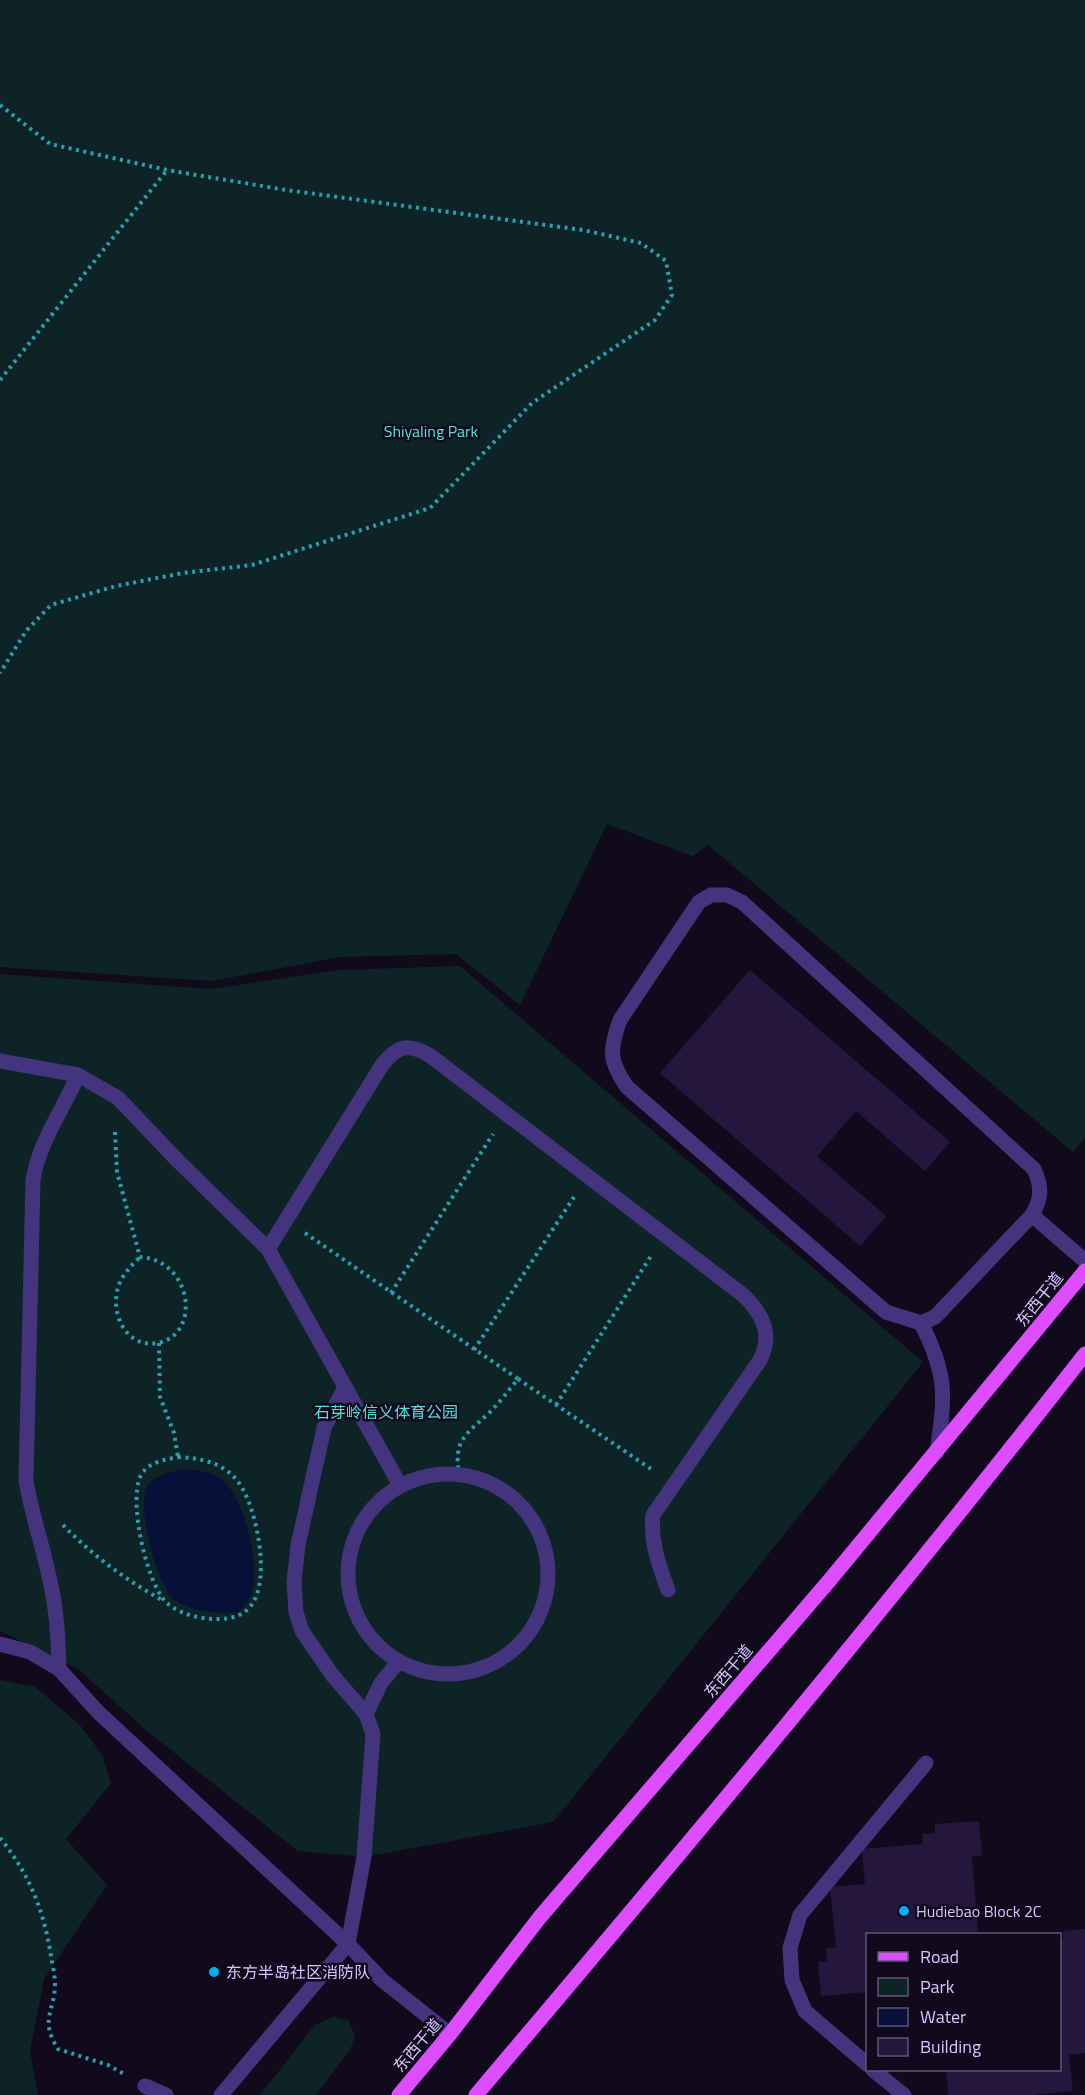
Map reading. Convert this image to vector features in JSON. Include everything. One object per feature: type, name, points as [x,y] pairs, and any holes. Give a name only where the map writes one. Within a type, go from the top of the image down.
[{"type":"main road","name":"东西干道","points":[[399,2095],[450,2034],[540,1917],[937,1452],[1085,1271]]},
{"type":"main road","points":[[476,2095],[777,1739],[1085,1354]]},
{"type":"street","points":[[711,895],[727,895],[742,902],[1034,1169],[1042,1185],[1039,1203],[1032,1215],[935,1317],[921,1323],[886,1312],[627,1088],[612,1061],[612,1040],[620,1020],[699,902],[711,895]]},
{"type":"street","points":[[268,1249],[382,1065],[398,1048],[407,1046],[418,1048],[506,1113],[756,1307],[762,1319],[766,1340],[760,1360],[653,1515],[655,1553],[668,1590]]},
{"type":"street","points":[[0,1060],[78,1075],[118,1098],[178,1161],[268,1249],[344,1389],[400,1485]]},
{"type":"street","points":[[59,1669],[58,1626],[51,1581],[32,1518],[26,1481],[33,1180],[37,1157],[64,1108],[78,1075]]},
{"type":"street","points":[[1032,1215],[1085,1261]]},
{"type":"street","points":[[921,1323],[939,1362],[944,1390],[944,1414],[937,1452]]},
{"type":"street","points":[[221,2095],[348,1944],[364,1857],[373,1734],[366,1714],[333,1676],[302,1631],[296,1612],[294,1582],[298,1545],[324,1428],[344,1389]]},
{"type":"street","points":[[440,1473],[475,1476],[506,1491],[531,1515],[546,1546],[549,1581],[541,1614],[523,1641],[498,1661],[467,1673],[435,1674],[399,1661],[377,1646],[358,1620],[347,1589],[348,1557],[358,1526],[377,1500],[400,1485],[440,1473]]},
{"type":"street","points":[[0,1644],[30,1652],[59,1669],[98,1712],[348,1944],[382,1980],[450,2034]]},
{"type":"street","points":[[366,1714],[381,1683],[399,1661]]},
{"type":"street","points":[[866,2064],[806,2011],[792,1980],[790,1948],[800,1915],[926,1764]]},
{"type":"street","points":[[874,2071],[904,2095]]},
{"type":"street","points":[[145,2086],[166,2095]]},
{"type":"path","points":[[0,105],[50,144],[167,170],[433,211],[584,230],[641,243],[666,261],[672,295],[655,320],[532,403],[430,508],[252,565],[183,573],[127,584],[51,605],[26,631],[0,673]]},
{"type":"path","points":[[0,380],[167,170]]},
{"type":"path","points":[[118,1098],[115,1129],[117,1172],[140,1257]]},
{"type":"path","points":[[391,1293],[506,1113]]},
{"type":"path","points":[[474,1350],[588,1176]]},
{"type":"path","points":[[286,1221],[674,1484]]},
{"type":"path","points":[[556,1405],[664,1235]]},
{"type":"path","points":[[140,1257],[153,1258],[169,1265],[180,1280],[186,1300],[184,1319],[174,1335],[159,1343],[144,1343],[128,1335],[115,1309],[119,1284],[128,1268],[140,1257]]},
{"type":"path","points":[[159,1343],[160,1397],[174,1433],[178,1457]]},
{"type":"path","points":[[459,1474],[457,1461],[460,1440],[470,1428],[491,1412],[518,1379]]},
{"type":"path","points":[[56,1518],[98,1557],[137,1586],[165,1601],[199,1617],[223,1620],[241,1616],[254,1604],[258,1589],[260,1560],[258,1538],[249,1503],[238,1482],[219,1465],[198,1458],[178,1457],[154,1462],[141,1476],[136,1496],[137,1519],[152,1579],[165,1601]]},
{"type":"path","points":[[0,1838],[22,1867],[32,1887],[48,1937],[55,1984],[47,2018],[48,2035],[58,2049],[108,2064],[145,2086]]},
{"type":"green space","name":"Shiyaling Park","points":[[0,0],[1085,0],[1085,1138],[1073,1152],[708,845],[693,856],[607,824],[520,1005],[456,954],[340,957],[212,981],[0,967]]},
{"type":"green space","name":"石芽岭信义体育公园","points":[[460,966],[923,1362],[553,1822],[364,1857],[298,1851],[147,1731],[78,1669],[0,1631],[0,974],[210,989],[340,970]]},
{"type":"green space","points":[[0,1680],[35,1687],[80,1725],[102,1755],[111,1783],[66,1839],[107,1885],[44,1979],[30,2051],[38,2095],[0,2095]]},
{"type":"green space","points":[[333,2017],[349,2021],[355,2036],[350,2050],[316,2095],[260,2095],[315,2025]]},
{"type":"water","points":[[186,1469],[209,1473],[221,1479],[238,1501],[244,1517],[254,1569],[249,1599],[239,1612],[207,1611],[191,1608],[176,1601],[169,1593],[155,1564],[146,1526],[145,1494],[148,1485],[156,1478]]},
{"type":"building","points":[[750,970],[950,1142],[925,1171],[856,1111],[817,1156],[886,1216],[860,1246],[660,1073]]},
{"type":"building","name":"Hudiebao Block 2C","points":[[979,1821],[982,1856],[972,1856],[978,1933],[866,1933],[866,1992],[821,1996],[818,1962],[827,1962],[826,1948],[836,1948],[830,1887],[865,1884],[862,1849],[923,1844],[922,1834],[935,1833],[935,1824]]},
{"type":"building","points":[[1085,1929],[1085,2053],[1069,2055],[1073,2091],[1033,2095],[948,2095],[946,2071],[1061,2071],[1061,1940],[1063,1940],[1063,1931]]},
{"type":"place","name":"Hudiebao Block 2C","points":[[904,1911]]},
{"type":"place","name":"东方半岛社区消防队","points":[[214,1972]]}]
